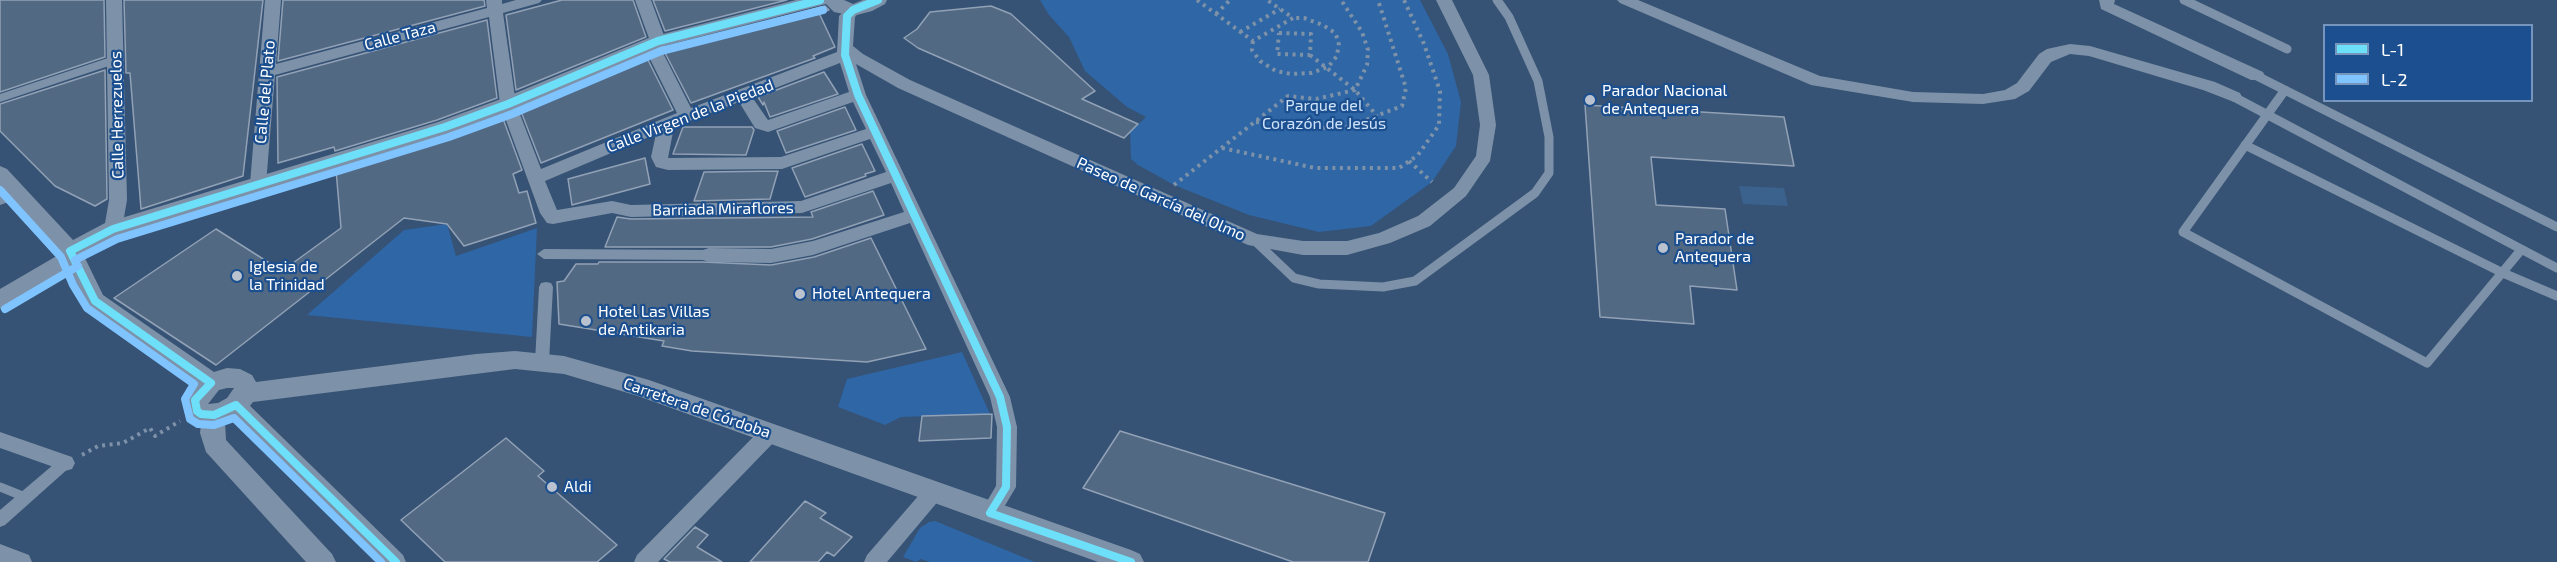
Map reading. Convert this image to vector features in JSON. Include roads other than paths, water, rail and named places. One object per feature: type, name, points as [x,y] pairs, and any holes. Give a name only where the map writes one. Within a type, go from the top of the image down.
[{"type":"street","name":"Calle Herrezuelos","points":[[113,229],[118,200],[117,59],[114,0]]},
{"type":"street","name":"Calle del Plato","points":[[258,184],[273,0]]},
{"type":"street","name":"Calle Taza","points":[[266,72],[495,5],[534,0]]},
{"type":"street","points":[[643,0],[658,41],[655,53],[687,116]]},
{"type":"street","points":[[0,300],[113,229],[434,131],[508,104],[658,41],[820,0]]},
{"type":"street","points":[[833,0],[841,8],[853,10],[878,0]]},
{"type":"street","name":"Paseo de García del Olmo","points":[[845,51],[904,84],[1254,240],[1303,248],[1347,248],[1384,238],[1424,221],[1460,192],[1484,157],[1488,125],[1481,75],[1444,0]]},
{"type":"street","points":[[1625,0],[1817,81],[1913,97],[1983,99],[2009,95],[2023,87],[2044,58],[2070,49],[2090,51],[2198,82],[2234,97]]},
{"type":"street","points":[[2107,0],[2106,6],[2257,76]]},
{"type":"street","points":[[495,5],[508,104],[536,178]]},
{"type":"street","points":[[853,10],[847,16],[845,51],[858,95],[1000,397],[1007,427],[1006,488],[990,513]]},
{"type":"street","name":"Calle Virgen de la Piedad","points":[[536,178],[662,125],[743,95],[845,51]]},
{"type":"street","points":[[0,98],[117,59]]},
{"type":"street","points":[[743,95],[761,124],[768,126],[858,95]]},
{"type":"street","points":[[662,125],[665,132],[659,157],[666,164],[782,163],[876,131]]},
{"type":"street","points":[[0,174],[8,196],[71,254],[83,281],[95,300],[211,383]]},
{"type":"street","name":"Barriada Miraflores","points":[[536,178],[553,218],[612,207],[631,211],[802,207],[896,175]]},
{"type":"street","points":[[544,254],[771,256],[813,248],[915,215]]},
{"type":"street","points":[[542,362],[546,287]]},
{"type":"street","name":"Carretera de Córdoba","points":[[223,406],[453,365],[514,360],[564,365],[641,387],[1131,562]]},
{"type":"street","points":[[323,562],[215,445],[212,433],[223,406],[246,386],[240,379],[227,378],[211,383],[195,400],[223,406],[396,562]]},
{"type":"street","points":[[644,562],[770,434]]},
{"type":"street","points":[[0,440],[65,463]]},
{"type":"street","points":[[0,520],[65,463]]},
{"type":"street","points":[[874,562],[933,493]]},
{"type":"street","points":[[0,553],[22,562]]},
{"type":"lane","points":[[1254,240],[1294,278],[1319,284],[1383,287],[1415,281],[1535,193],[1549,173],[1549,137],[1538,81],[1509,17],[1497,0]]},
{"type":"lane","points":[[2184,0],[2286,49]]},
{"type":"lane","points":[[2257,76],[2557,227]]},
{"type":"lane","points":[[2285,90],[2183,232],[2427,363],[2521,250]]},
{"type":"lane","points":[[2234,97],[2557,268]]},
{"type":"lane","points":[[2245,145],[2504,273],[2557,296]]},
{"type":"lane","points":[[0,487],[25,496]]},
{"type":"place","name":"Parador Nacional de Antequera","points":[[1590,100]]},
{"type":"place","name":"Parador de Antequera","points":[[1663,248]]},
{"type":"place","name":"Iglesia de la Trinidad","points":[[237,276]]},
{"type":"place","name":"Hotel Antequera","points":[[800,294]]},
{"type":"place","name":"Hotel Las Villas de Antikaria","points":[[586,321]]},
{"type":"place","name":"Aldi","points":[[552,487]]},
{"type":"park label","name":"Parque del Corazón de Jesús","points":[[1324,115]]}]
